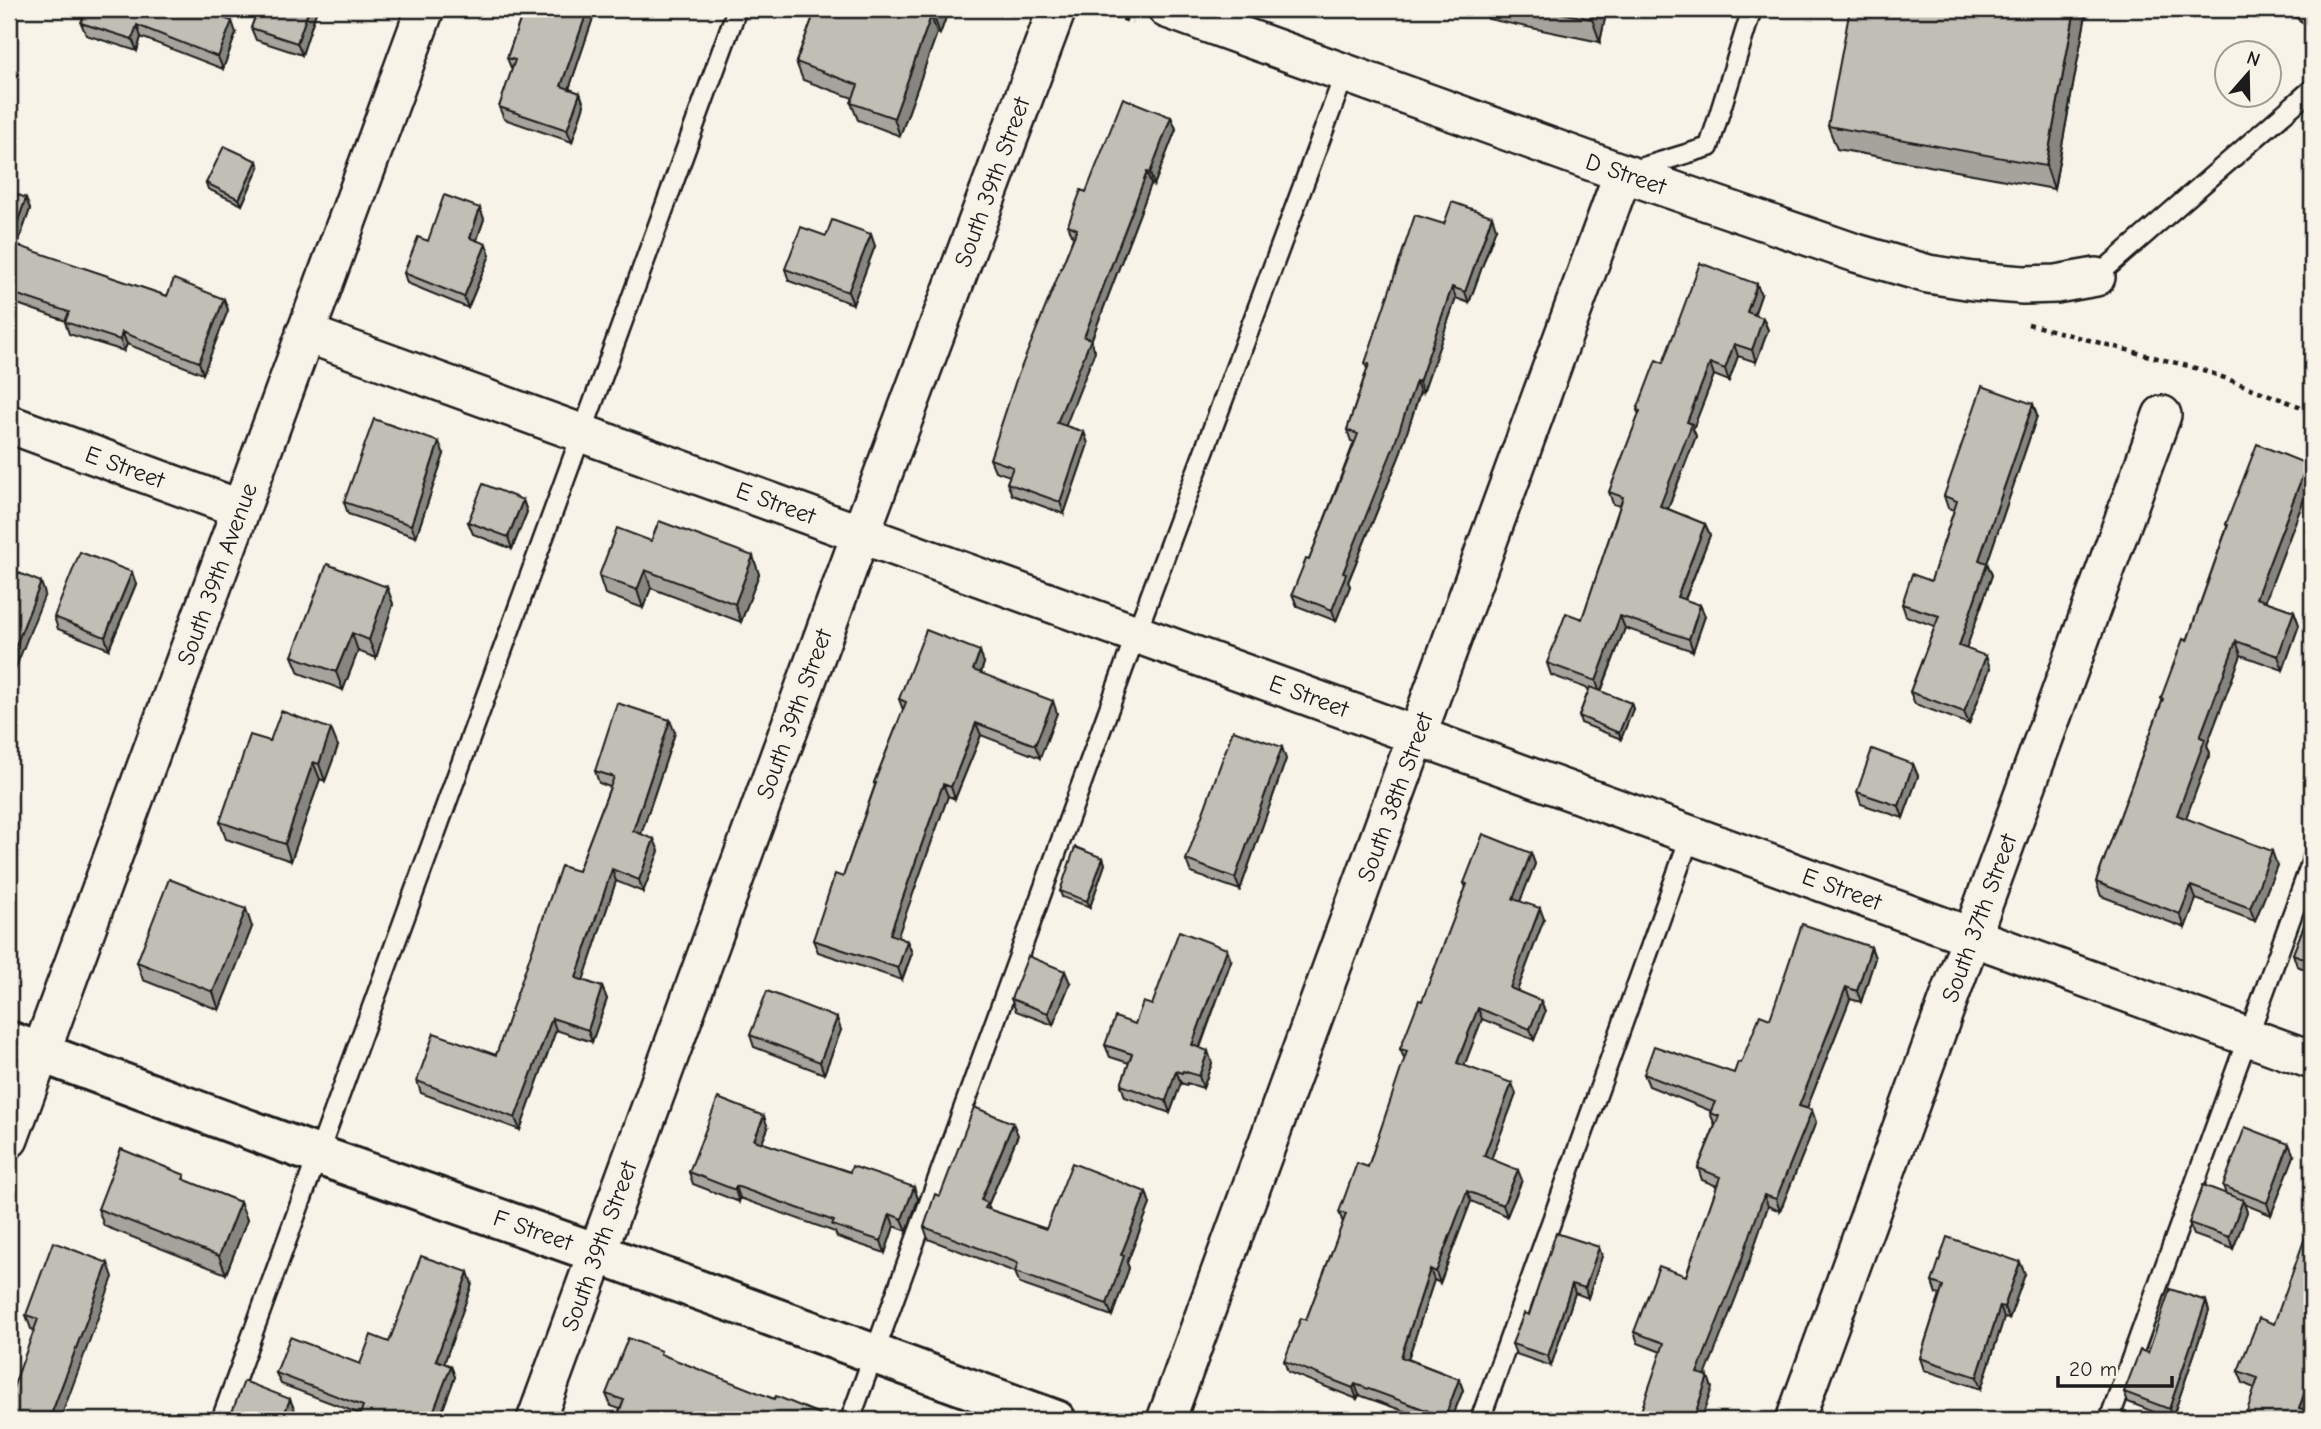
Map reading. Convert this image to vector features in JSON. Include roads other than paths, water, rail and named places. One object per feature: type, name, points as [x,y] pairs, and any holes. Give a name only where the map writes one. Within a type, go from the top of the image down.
[{"type":"main road","name":"F Street","points":[[25,1047],[1056,1420]]},
{"type":"street","name":"South 39th Avenue","points":[[9,1139],[25,1047],[241,509],[425,9]]},
{"type":"street","name":"South 39th Street","points":[[536,1420],[861,533],[1057,9]]},
{"type":"street","name":"D Street","points":[[1167,9],[1623,173],[1856,253],[1928,274],[2023,285],[2056,284],[2095,277]]},
{"type":"street","name":"South 38th Street","points":[[1166,1420],[1623,173]]},
{"type":"street","name":"E Street","points":[[305,333],[2312,1060]]},
{"type":"street","name":"South 37th Street","points":[[1795,1420],[2162,415]]},
{"type":"street","name":"E Street","points":[[9,425],[241,509]]},
{"type":"lane","points":[[221,1420],[737,9]]},
{"type":"lane","points":[[1623,173],[1709,147],[1752,9]]},
{"type":"lane","points":[[2302,9],[2312,16]]},
{"type":"lane","points":[[850,1420],[1136,634],[1345,73]]},
{"type":"lane","points":[[2095,277],[2312,89]]},
{"type":"lane","points":[[1480,1420],[1692,834]]},
{"type":"lane","points":[[2109,1420],[2312,860]]}]
